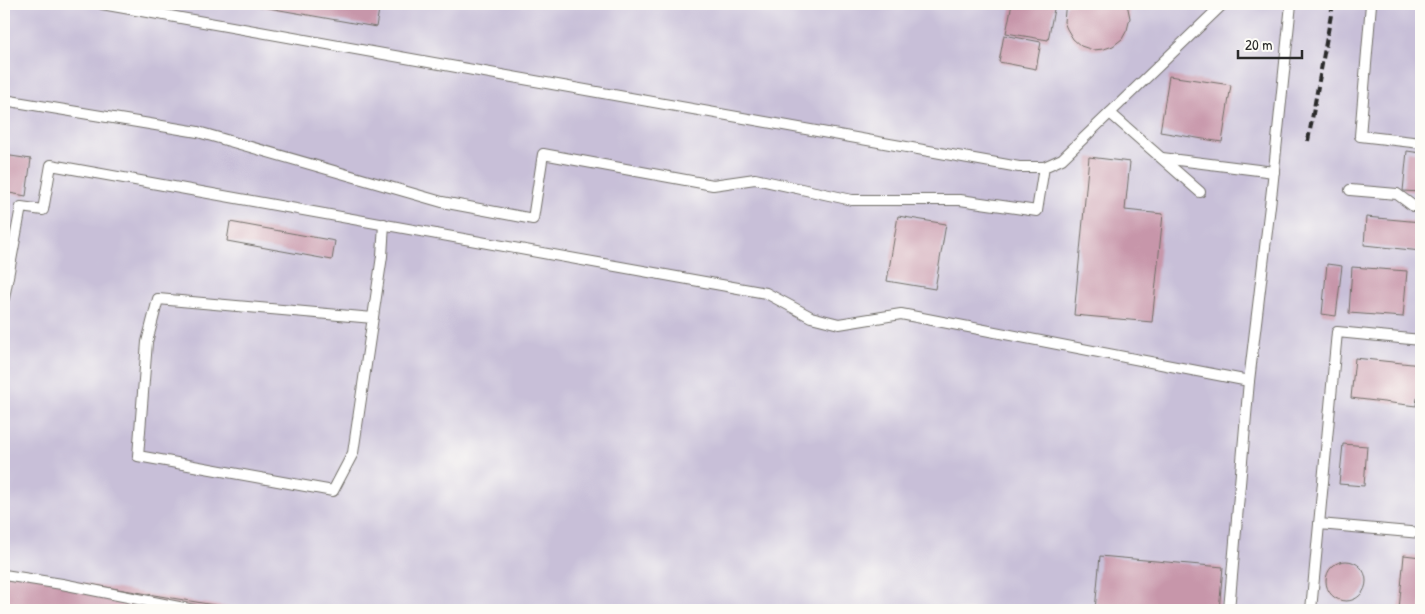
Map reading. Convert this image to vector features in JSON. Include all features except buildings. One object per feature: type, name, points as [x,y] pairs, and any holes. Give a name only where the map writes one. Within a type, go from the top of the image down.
[{"type":"lane","points":[[102,4],[1018,167],[1044,167],[1062,159],[1223,4]]},
{"type":"lane","points":[[1229,610],[1249,381],[1274,172],[1291,4]]},
{"type":"lane","points":[[1371,4],[1360,136],[1421,143]]},
{"type":"lane","points":[[4,100],[198,132],[442,202],[533,219],[543,154],[713,185],[755,180],[852,200],[960,200],[1037,211],[1044,167]]},
{"type":"lane","points":[[1110,112],[1200,192]]},
{"type":"lane","points":[[1162,158],[1274,172]]},
{"type":"lane","points":[[4,298],[21,207],[42,210],[51,165],[766,293],[811,317],[839,324],[901,314],[1249,381]]},
{"type":"lane","points":[[1350,190],[1397,194],[1413,206],[1421,207]]},
{"type":"lane","points":[[373,318],[158,299],[147,342],[138,456],[333,490],[353,453],[373,318],[382,256],[384,224]]},
{"type":"lane","points":[[1311,610],[1336,332],[1421,340]]},
{"type":"lane","points":[[1319,524],[1421,534]]},
{"type":"lane","points":[[4,575],[62,584],[194,610]]},
{"type":"shaded area","points":[[4,4],[1421,4],[1421,610],[4,610]]},
{"type":"railway","points":[[1308,141],[1333,4]]}]
